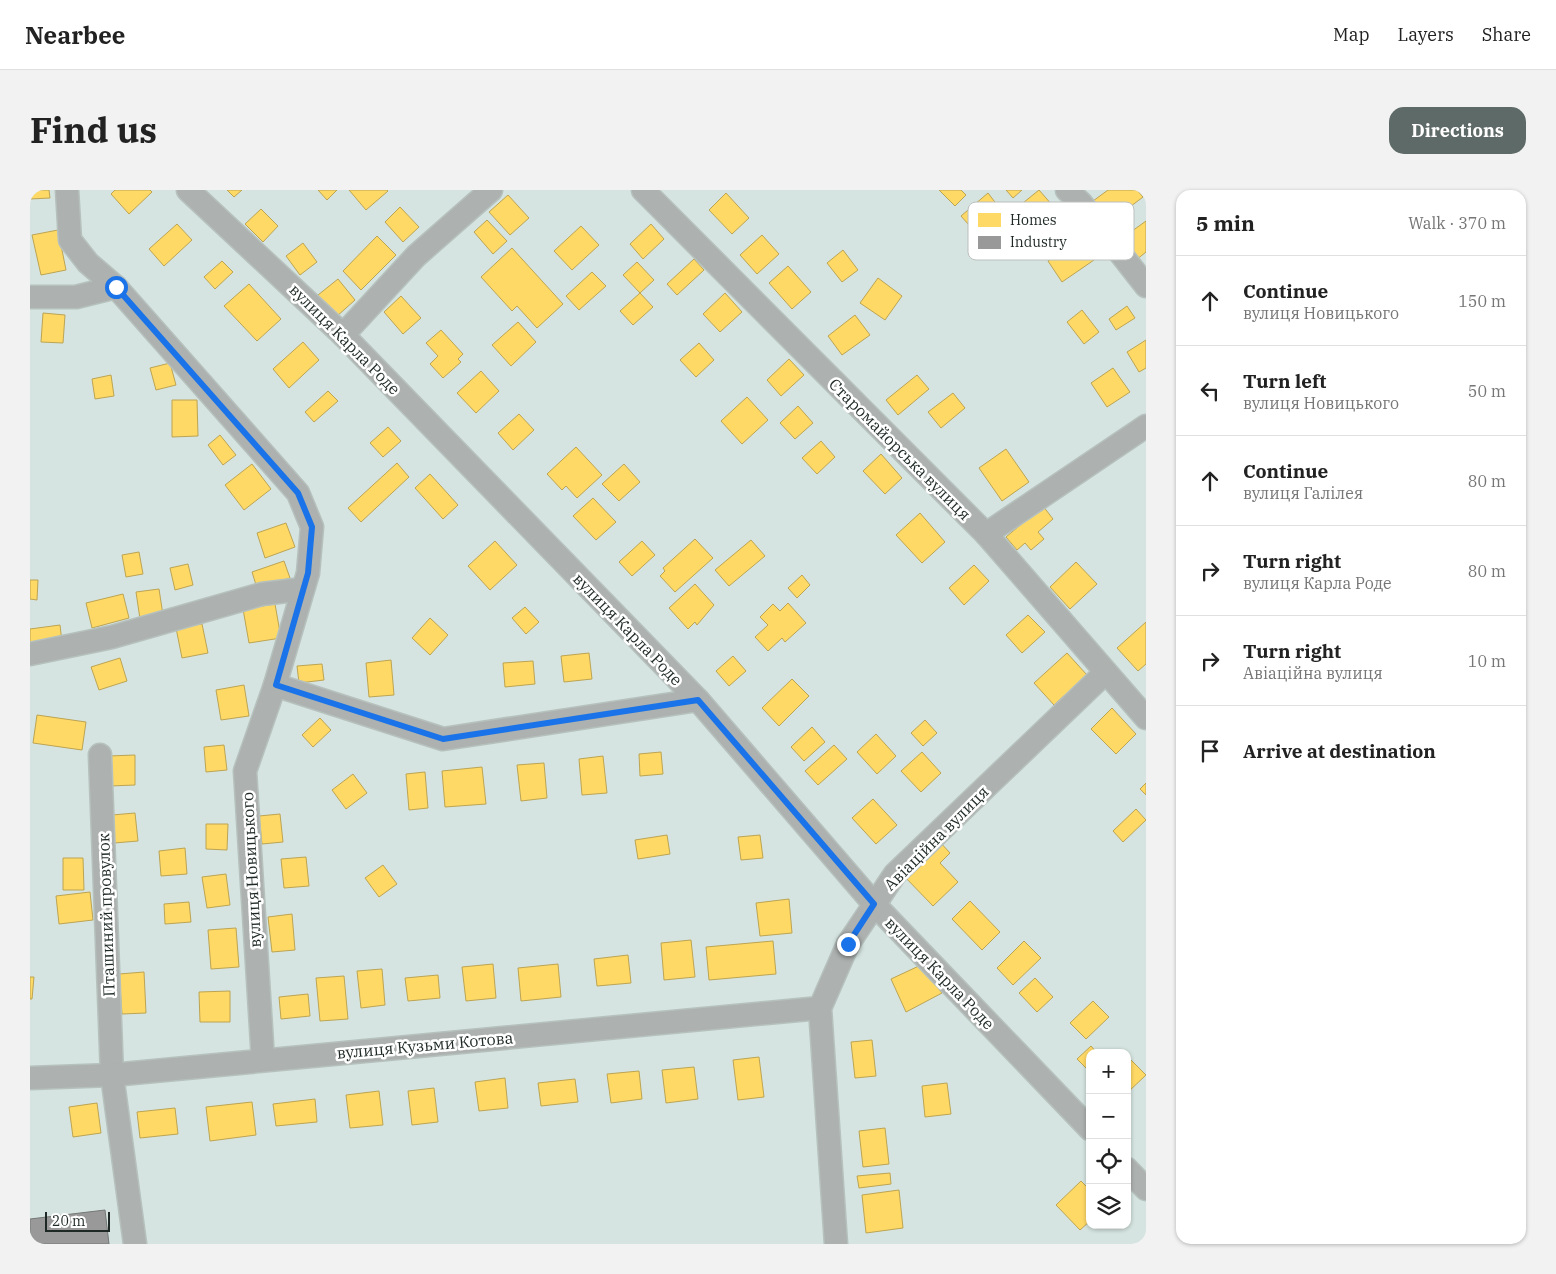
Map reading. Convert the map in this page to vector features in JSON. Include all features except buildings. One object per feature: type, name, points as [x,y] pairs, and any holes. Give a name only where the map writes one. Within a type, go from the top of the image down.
[{"type":"street","name":"вулиця Новицького","points":[[66,190],[70,240],[88,263],[116,287],[298,493],[312,527],[308,573],[304,588],[276,685],[246,771],[263,1060]]},
{"type":"street","name":"вулиця Карла Роде","points":[[188,190],[343,335],[698,700],[874,904],[1086,1125]]},
{"type":"street","points":[[343,335],[416,256],[491,190]]},
{"type":"street","name":"Старомайорська вулиця","points":[[643,190],[986,534],[1146,718]]},
{"type":"street","points":[[1067,190],[1080,202]]},
{"type":"street","points":[[1126,260],[1146,286]]},
{"type":"street","points":[[30,297],[76,297],[116,287]]},
{"type":"street","points":[[986,534],[1146,426]]},
{"type":"street","points":[[30,654],[112,637],[262,594],[304,588]]},
{"type":"street","name":"Авіаційна вулиця","points":[[836,1244],[820,1008],[848,944],[895,874],[1105,673]]},
{"type":"street","points":[[276,685],[443,739],[698,700]]},
{"type":"street","name":"Пташиний провулок","points":[[100,755],[112,1075],[135,1244]]},
{"type":"street","name":"вулиця Кузьми Котова","points":[[30,1078],[112,1075],[820,1008]]},
{"type":"street","points":[[1131,1173],[1146,1189]]},
{"type":"route","points":[[116,287],[217,398],[298,493],[312,527],[308,573],[276,685],[443,739],[698,700],[874,904],[848,944]]}]
